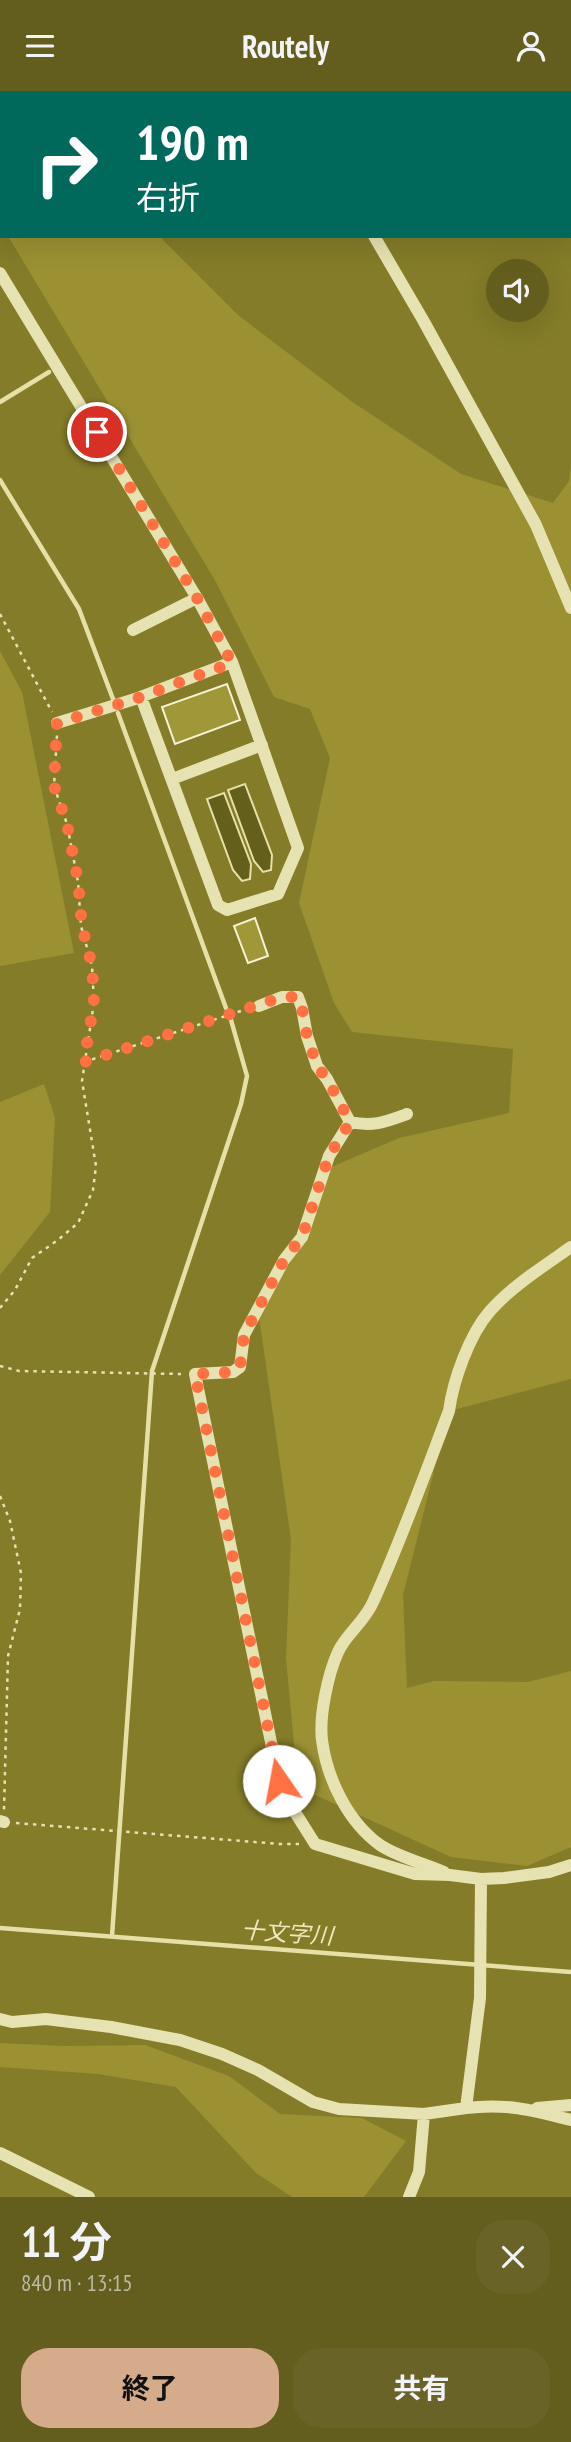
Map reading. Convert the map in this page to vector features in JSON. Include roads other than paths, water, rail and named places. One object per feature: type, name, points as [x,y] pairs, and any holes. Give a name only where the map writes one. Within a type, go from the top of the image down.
[{"type":"street","points":[[375,238],[536,526],[571,608]]},
{"type":"street","points":[[0,273],[197,598],[232,663],[298,848],[278,894],[227,910],[218,905],[141,697]]},
{"type":"street","points":[[133,629],[197,598]]},
{"type":"street","points":[[57,723],[141,697],[232,663]]},
{"type":"street","points":[[172,779],[261,745]]},
{"type":"street","points":[[259,1006],[282,997],[298,997],[317,1066],[350,1122],[367,1126],[407,1114]]},
{"type":"street","points":[[350,1122],[329,1156],[302,1237],[284,1260],[244,1335],[240,1367],[233,1372],[195,1374],[279,1781],[288,1801],[315,1844],[415,1874],[481,1879],[549,1872],[571,1865]]},
{"type":"street","points":[[450,1875],[381,1846],[358,1825],[342,1800],[328,1770],[321,1738],[328,1678],[340,1648],[368,1615],[392,1560],[449,1411],[452,1388],[472,1341],[488,1313],[506,1295],[571,1247]]},
{"type":"street","points":[[466,2108],[480,1998],[481,1879]]},
{"type":"street","points":[[0,2019],[12,2022],[46,2019],[111,2027],[180,2041],[222,2054],[258,2070],[313,2102],[339,2109],[424,2114],[494,2105],[527,2109],[571,2120]]},
{"type":"street","points":[[527,2109],[571,2105]]},
{"type":"street","points":[[409,2197],[419,2172],[424,2114]]},
{"type":"street","points":[[0,2153],[89,2197]]},
{"type":"waterway","points":[[0,402],[49,372]]},
{"type":"waterway","points":[[0,480],[79,609],[113,699]]},
{"type":"waterway","points":[[118,713],[226,1008]]},
{"type":"waterway","points":[[112,1936],[152,1371],[241,1104],[247,1076],[231,1020]]},
{"type":"waterway","name":"十文字川","points":[[0,1928],[571,1972]]}]
